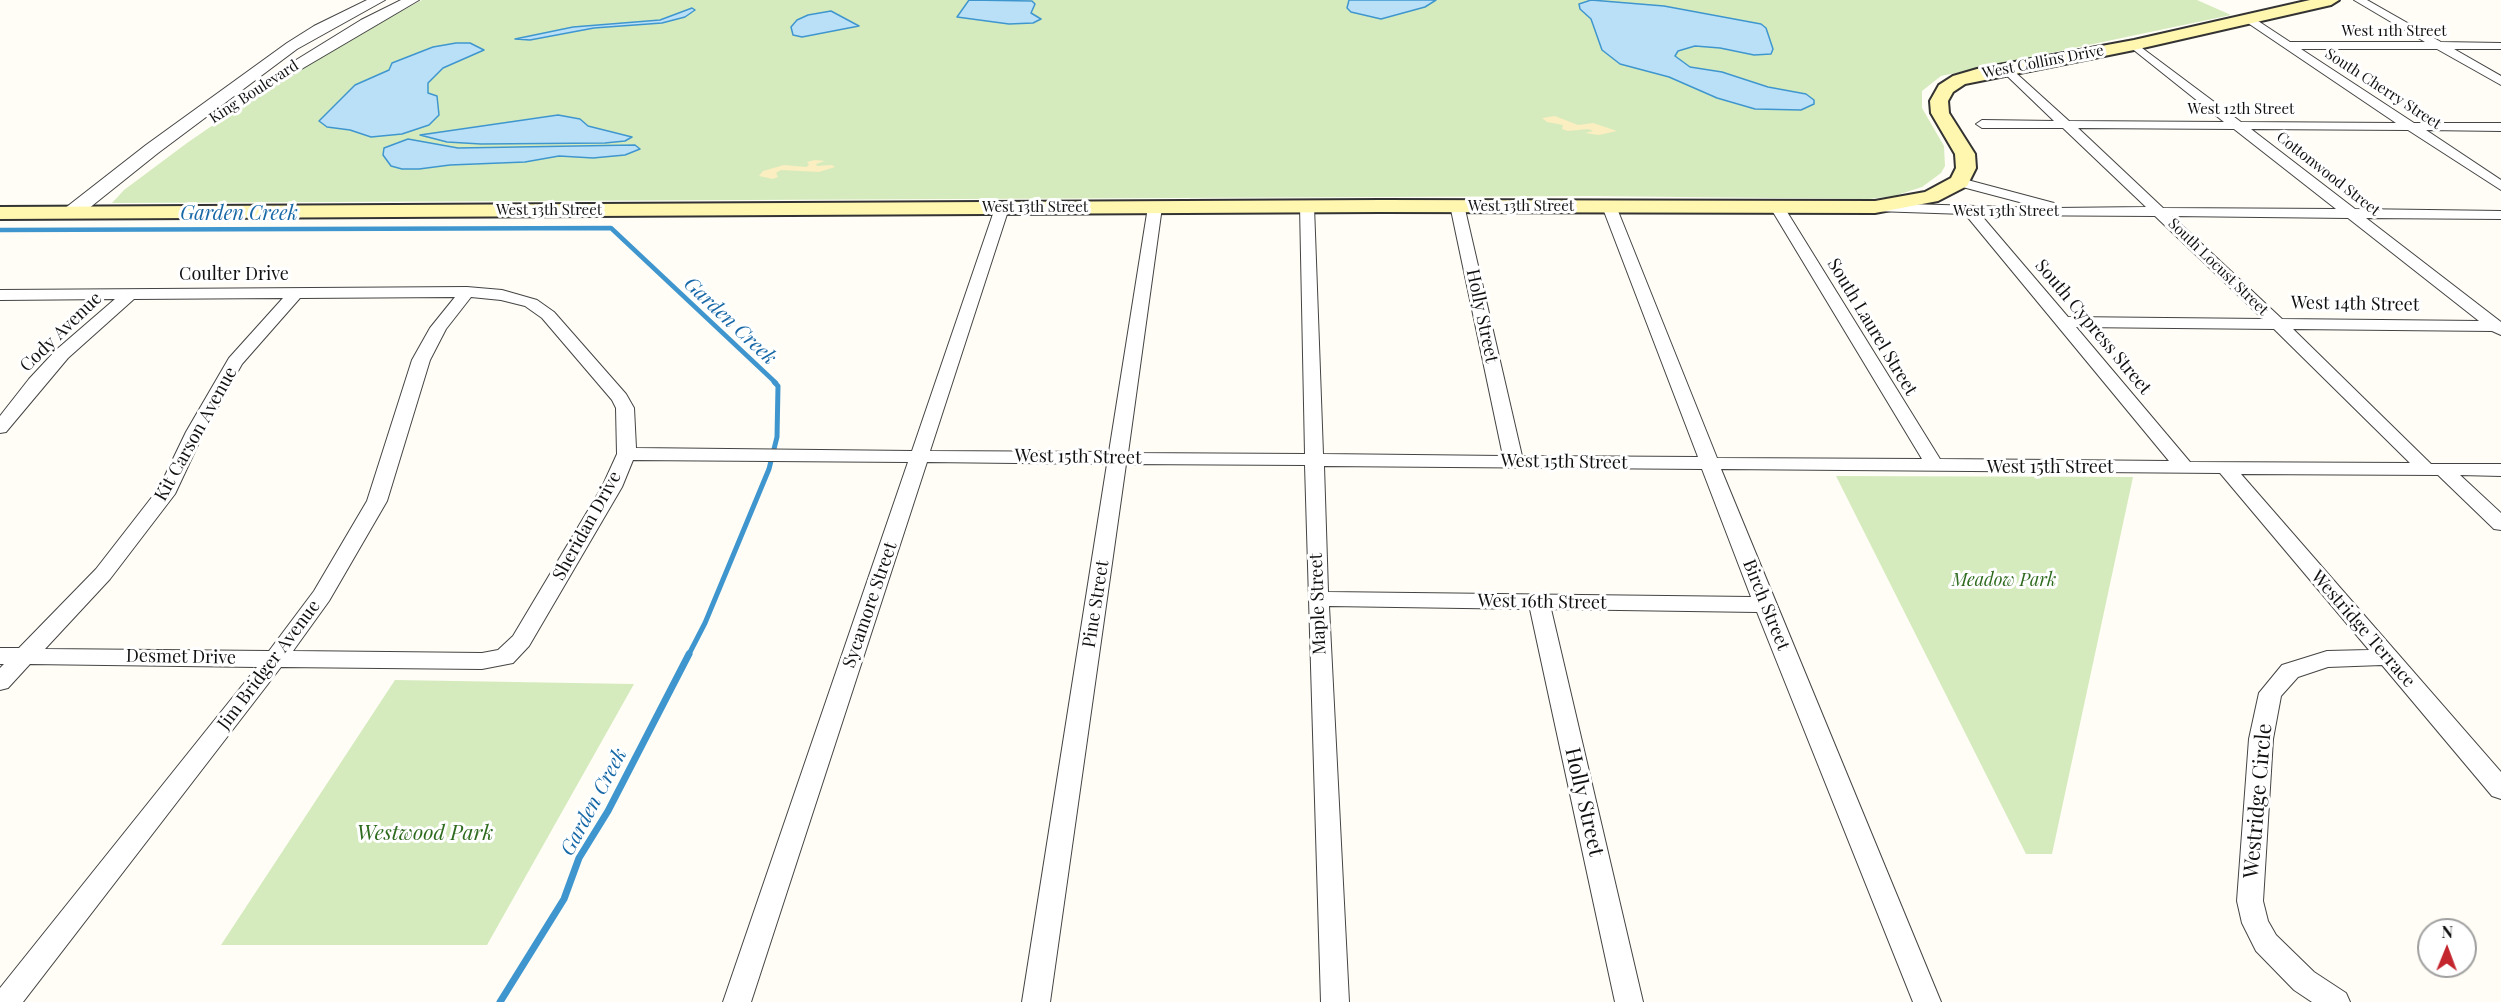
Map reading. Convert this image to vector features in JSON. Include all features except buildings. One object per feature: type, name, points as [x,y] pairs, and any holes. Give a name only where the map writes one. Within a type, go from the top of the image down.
[{"type":"main road","name":"West Collins Drive","points":[[1960,182],[1966,168],[1965,154],[1940,113],[1939,100],[1945,89],[1959,80],[2006,68],[2134,45],[2331,0]]},
{"type":"main road","points":[[1875,207],[1931,197],[1960,182]]},
{"type":"main road","name":"West 13th Street","points":[[0,213],[1307,206],[1875,207]]},
{"type":"street","name":"King Boulevard","points":[[71,213],[292,46],[318,29],[378,0]]},
{"type":"street","name":"King Boulevard","points":[[98,191],[331,43],[412,0]]},
{"type":"street","points":[[2359,0],[2501,81]]},
{"type":"street","name":"South Cherry Street","points":[[2248,19],[2501,186]]},
{"type":"street","name":"Cottonwood Street","points":[[2134,45],[2499,327]]},
{"type":"street","name":"West 11th Street","points":[[2287,45],[2501,46]]},
{"type":"street","name":"South Locust Street","points":[[2006,68],[2435,470],[2501,524]]},
{"type":"street","name":"West 12th Street","points":[[1982,124],[2501,127]]},
{"type":"street","name":"West 13th Street","points":[[1960,182],[2069,211]]},
{"type":"street","name":"Maple Street","points":[[1307,206],[1318,599],[1335,1002]]},
{"type":"street","name":"Holly Street","points":[[1457,206],[1514,462]]},
{"type":"street","name":"Birch Street","points":[[1609,206],[1712,463],[1765,605],[1927,1002]]},
{"type":"street","name":"Pine Street","points":[[1036,1002],[1155,207]]},
{"type":"street","name":"South Laurel Street","points":[[1777,207],[1935,466]]},
{"type":"street","name":"West 13th Street","points":[[1875,207],[1971,212],[2501,214]]},
{"type":"street","name":"Sycamore Street","points":[[737,1002],[1002,208]]},
{"type":"street","name":"South Cypress Street","points":[[1971,212],[2185,468]]},
{"type":"street","name":"Coulter Drive","points":[[0,295],[467,292]]},
{"type":"street","name":"Sheridan Drive","points":[[467,292],[516,298],[531,303],[548,315],[620,398],[625,408],[626,454],[612,487],[527,631],[505,657]]},
{"type":"street","name":"Jim Bridger Avenue","points":[[6,1002],[276,658],[328,587],[377,501],[421,360],[438,328],[467,292]]},
{"type":"street","name":"Kit Carson Avenue","points":[[0,682],[103,574],[168,490],[195,432],[235,363],[296,293]]},
{"type":"street","name":"Cody Avenue","points":[[0,428],[35,383],[62,354],[130,294]]},
{"type":"street","name":"West 14th Street","points":[[2064,322],[2499,327]]},
{"type":"street","name":"West 15th Street","points":[[626,454],[754,453],[2501,470]]},
{"type":"street","name":"Westridge Terrace","points":[[2226,468],[2501,789]]},
{"type":"street","name":"West 16th Street","points":[[1318,599],[1765,605]]},
{"type":"street","name":"Holly Street","points":[[1539,602],[1629,1002]]},
{"type":"street","name":"Desmet Drive","points":[[0,656],[482,661],[505,657]]},
{"type":"street","name":"Westridge Circle","points":[[2336,1002],[2304,981],[2282,961],[2266,943],[2255,923],[2250,901],[2261,739],[2271,693],[2290,671],[2327,659],[2386,657]]},
{"type":"green space","points":[[422,0],[2197,0],[2231,15],[1941,76],[1922,91],[1922,108],[1944,146],[1945,166],[1941,173],[1922,187],[1894,196],[1869,199],[1591,196],[112,203],[124,190],[245,103],[313,59]]},
{"type":"green space","name":"Meadow Park","points":[[1836,476],[2133,477],[2052,854],[2026,854]]},
{"type":"green space","name":"Westwood Park","points":[[395,680],[634,684],[487,945],[221,945]]},
{"type":"sand","points":[[1555,116],[1578,125],[1593,123],[1617,131],[1599,135],[1585,133],[1593,131],[1588,129],[1568,131],[1562,129],[1563,125],[1547,122],[1542,118]]},
{"type":"sand","points":[[825,161],[816,164],[817,166],[832,165],[835,167],[819,172],[781,170],[776,173],[778,177],[773,179],[759,176],[763,171],[784,165],[806,167],[809,165],[807,162]]},
{"type":"water","points":[[969,0],[1032,1],[1035,4],[1031,13],[1041,19],[1033,23],[1009,24],[957,17]]},
{"type":"water","points":[[1349,0],[1436,0],[1425,7],[1381,19],[1351,12],[1347,8]]},
{"type":"water","points":[[1591,0],[1664,6],[1761,24],[1766,28],[1773,49],[1771,54],[1754,55],[1695,46],[1678,51],[1675,56],[1690,67],[1722,72],[1768,87],[1806,94],[1814,100],[1814,104],[1801,110],[1755,109],[1717,98],[1669,77],[1620,64],[1602,50],[1591,19],[1580,9],[1579,4]]},
{"type":"water","points":[[692,8],[695,10],[685,17],[662,23],[594,28],[530,40],[515,39],[573,27],[660,20]]},
{"type":"water","points":[[831,11],[859,26],[802,37],[793,35],[791,27],[797,20],[808,15]]},
{"type":"water","points":[[470,43],[484,50],[443,68],[428,83],[428,93],[437,96],[439,115],[429,125],[402,134],[371,137],[350,130],[327,127],[319,121],[355,85],[389,70],[392,63],[433,47]]},
{"type":"water","points":[[558,115],[580,119],[588,126],[632,137],[625,141],[605,143],[481,144],[447,142],[420,135]]},
{"type":"water","points":[[408,139],[458,148],[635,145],[640,149],[625,155],[593,158],[559,156],[525,162],[450,165],[419,169],[402,169],[391,166],[383,155],[384,148]]},
{"type":"waterway","name":"Garden Creek","points":[[0,230],[611,228],[776,383]]},
{"type":"waterway","name":"Garden Creek","points":[[688,656],[705,623],[769,469],[777,437],[778,386],[774,382]]},
{"type":"waterway","name":"Garden Creek","points":[[500,1002],[564,899],[579,858],[608,811],[689,654]]}]
